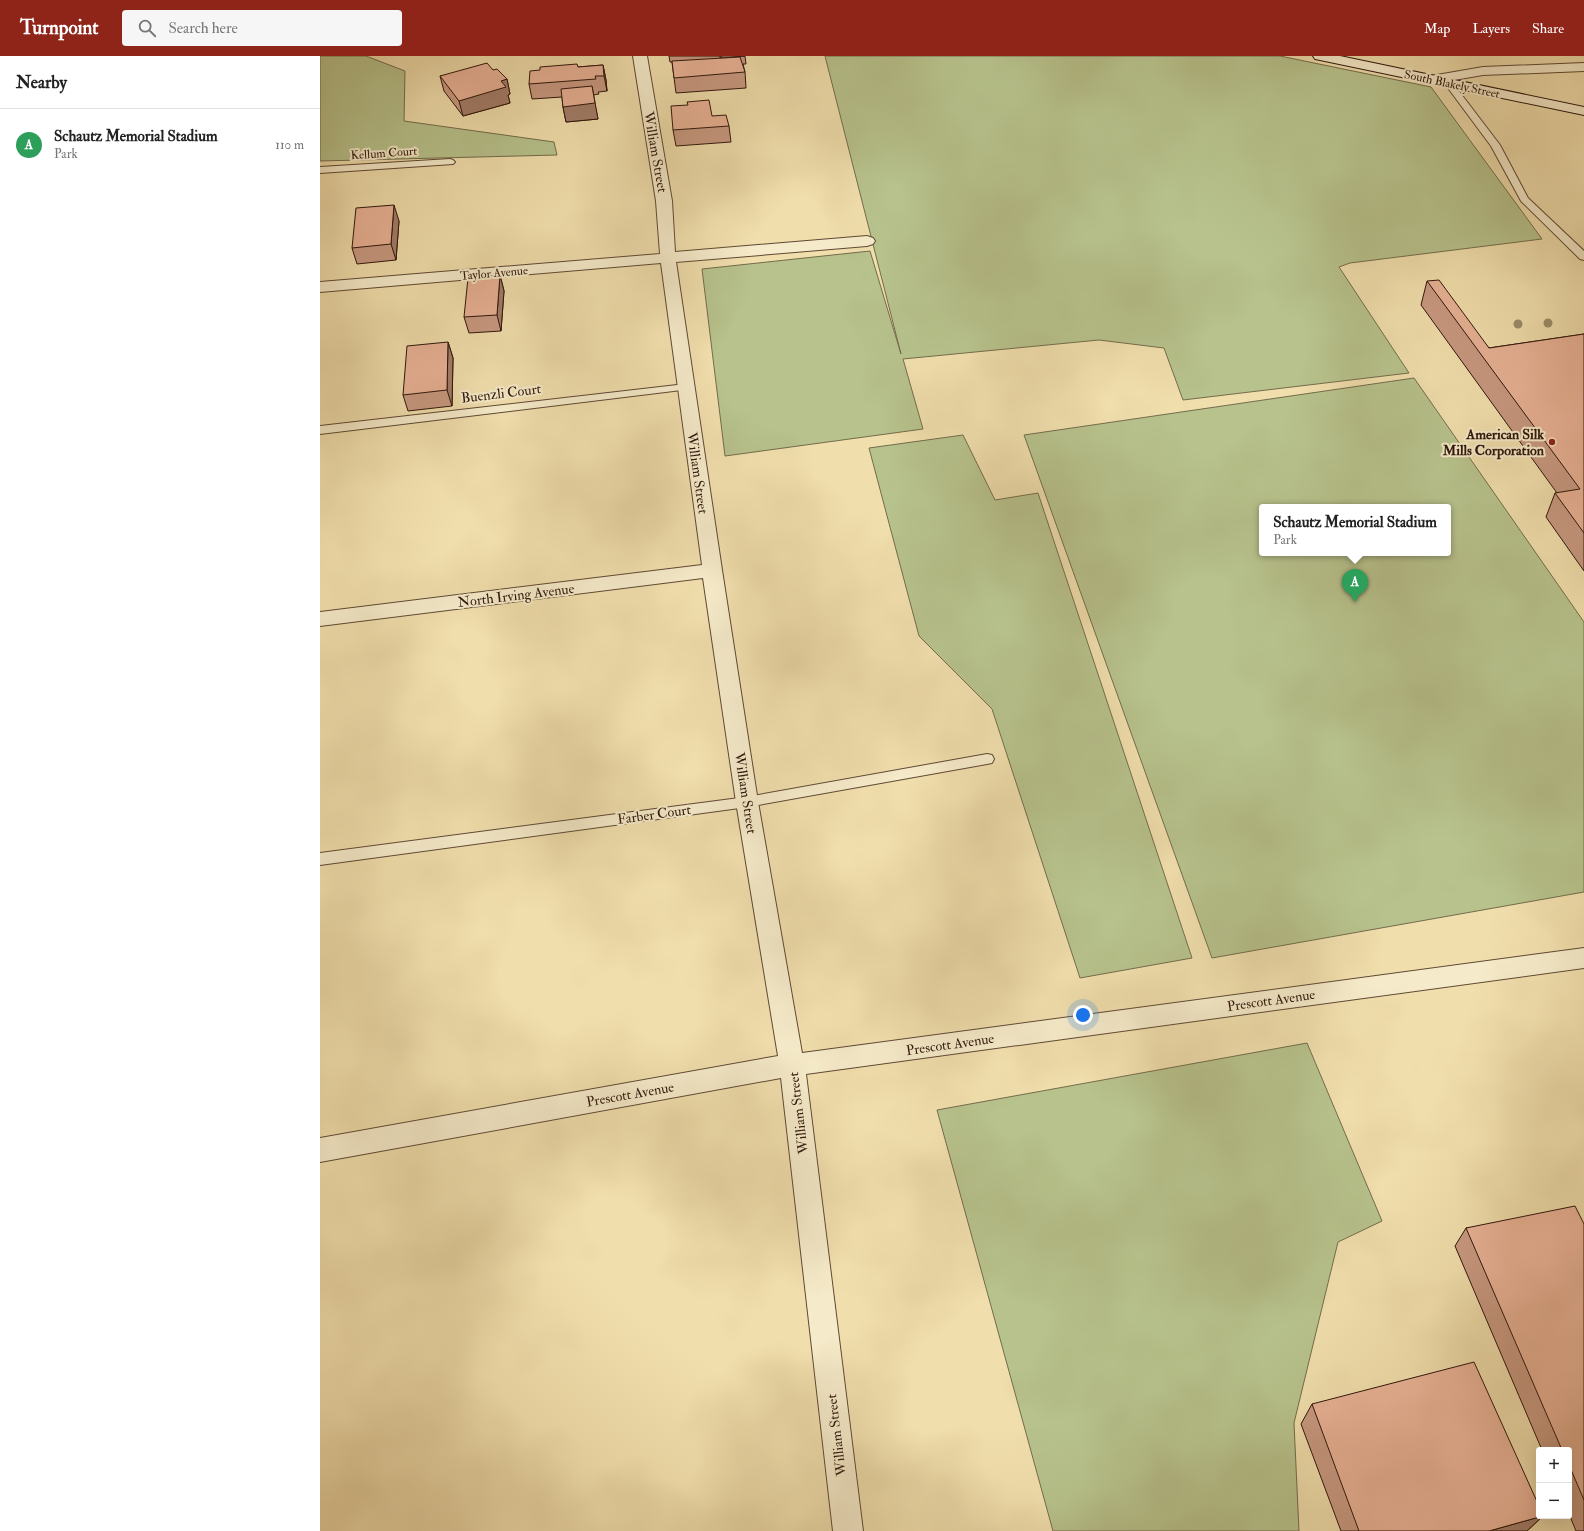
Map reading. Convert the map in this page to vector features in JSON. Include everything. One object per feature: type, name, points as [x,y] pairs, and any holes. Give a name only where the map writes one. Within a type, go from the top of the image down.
[{"type":"street","name":"William Street","points":[[640,56],[664,201],[668,259],[712,570],[747,802],[792,1065],[848,1531]]},
{"type":"street","name":"South Blakely Street","points":[[1320,56],[1584,111]]},
{"type":"street","points":[[1431,80],[1483,71],[1584,67]]},
{"type":"street","name":"Taylor Avenue","points":[[320,287],[867,242]]},
{"type":"street","name":"North Irving Avenue","points":[[320,619],[712,570]]},
{"type":"street","name":"Prescott Avenue","points":[[320,1150],[792,1065],[1584,958]]},
{"type":"lane","points":[[1449,84],[1495,146],[1524,199],[1584,257]]},
{"type":"lane","name":"Kellum Court","points":[[320,170],[450,162]]},
{"type":"lane","name":"Buenzli Court","points":[[320,430],[686,387]]},
{"type":"lane","name":"Farber Court","points":[[320,859],[747,802],[987,759]]},
{"type":"green space","points":[[320,56],[366,56],[405,71],[404,121],[554,142],[557,155],[320,161]]},
{"type":"green space","points":[[825,56],[1280,56],[1431,87],[1542,239],[1350,263],[1339,267],[1409,373],[1183,400],[1164,348],[1099,340],[903,359],[923,429],[725,456],[702,269],[870,251],[901,354]]},
{"type":"green space","points":[[1414,378],[1584,622],[1584,892],[1212,958],[1024,435]]},
{"type":"green space","points":[[963,435],[995,500],[1038,493],[1192,958],[1080,978],[992,709],[919,636],[869,448]]},
{"type":"green space","points":[[1307,1043],[1382,1221],[1338,1242],[1294,1423],[1299,1531],[1053,1531],[937,1110]]},
{"type":"building","points":[[721,56],[745,56],[722,58]]},
{"type":"building","points":[[740,57],[745,72],[674,78],[672,61]]},
{"type":"building","points":[[487,63],[493,70],[497,69],[507,79],[501,81],[506,87],[459,101],[440,76]]},
{"type":"building","points":[[577,64],[578,67],[603,65],[604,76],[595,76],[596,79],[529,84],[530,71],[540,70],[540,67]]},
{"type":"building","points":[[592,86],[595,103],[563,107],[561,89]]},
{"type":"building","points":[[709,100],[712,116],[726,115],[729,126],[673,130],[671,106],[688,105],[687,102]]},
{"type":"building","points":[[394,205],[391,244],[352,248],[356,208]]},
{"type":"building","points":[[500,275],[497,315],[464,317],[468,278]]},
{"type":"building","points":[[1439,280],[1489,348],[1584,334],[1584,533],[1555,493],[1580,489],[1427,281]]},
{"type":"building","points":[[448,342],[447,390],[403,395],[407,346]]},
{"type":"building","points":[[1575,1206],[1584,1224],[1584,1500],[1572,1472],[1572,1447],[1561,1447],[1466,1228]]},
{"type":"building","points":[[1474,1362],[1536,1499],[1536,1518],[1489,1531],[1359,1531],[1312,1404]]},
{"type":"place","name":"American Silk Mills Corporation","points":[[1552,442]]},
{"type":"place","name":"Schautz Memorial Stadium","points":[[1355,602]]}]
